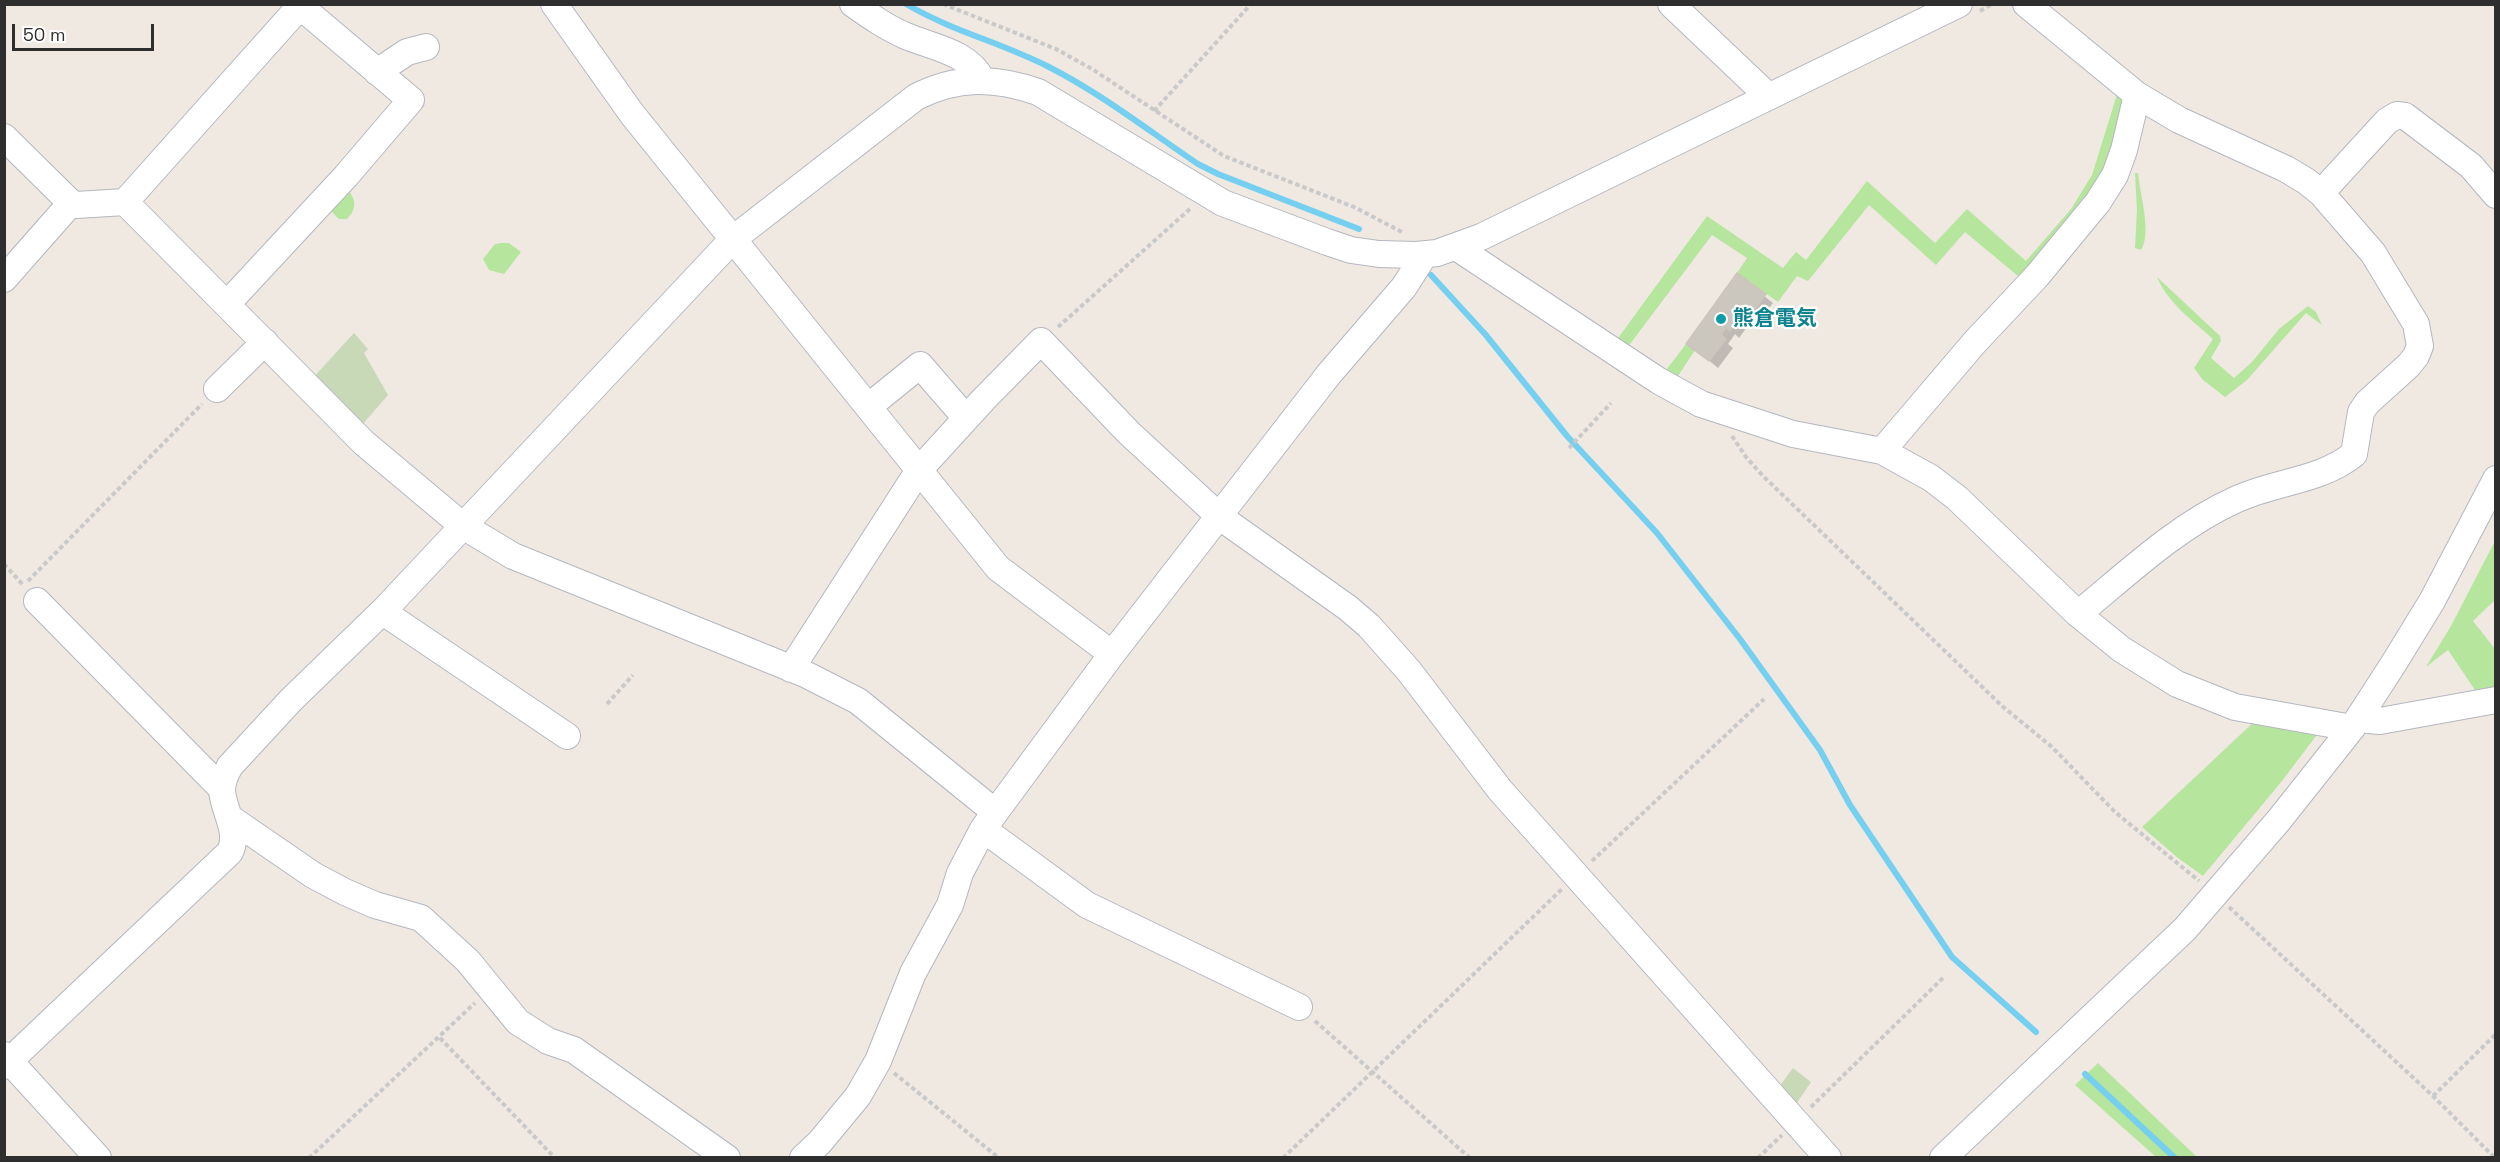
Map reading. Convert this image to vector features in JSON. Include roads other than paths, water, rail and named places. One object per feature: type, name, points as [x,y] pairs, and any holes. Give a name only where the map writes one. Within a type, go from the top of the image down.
[{"type":"street","points":[[554,4],[632,114],[998,567],[1112,654]]},
{"type":"street","points":[[853,4],[906,36],[958,56],[970,64],[982,80]]},
{"type":"street","points":[[1671,4],[1768,96]]},
{"type":"street","points":[[222,789],[230,766],[291,700],[383,612],[733,238],[916,97],[934,88],[960,81],[982,80],[1000,81],[1038,92],[1206,194],[1248,215],[1351,249],[1379,254],[1417,245],[1456,247],[1959,4]]},
{"type":"street","points":[[2026,4],[2137,95],[2179,120],[2286,169],[2321,193],[2373,253],[2409,309],[2420,337],[2416,356],[2367,403],[2361,412],[2358,446],[2354,454],[2344,462],[2306,479],[2250,493],[2217,510],[2175,537],[2079,614]]},
{"type":"street","points":[[4,137],[72,203],[76,205],[125,202],[301,5],[411,100],[346,176],[227,304]]},
{"type":"street","points":[[377,72],[407,52],[426,47]]},
{"type":"street","points":[[1882,451],[1975,342],[2037,276],[2098,202],[2115,175],[2124,150],[2137,95]]},
{"type":"street","points":[[2321,193],[2387,121],[2397,115],[2405,116],[2471,166],[2496,195]]},
{"type":"street","points":[[125,202],[364,443],[463,526],[513,556],[791,669],[858,701],[1087,905],[1299,1007]]},
{"type":"street","points":[[4,279],[72,203]]},
{"type":"street","points":[[803,1158],[820,1142],[858,1096],[878,1061],[913,972],[950,905],[960,873],[989,820],[1112,654],[1329,375],[1404,287],[1417,245]]},
{"type":"street","points":[[1456,247],[1672,390],[1727,414],[1793,434],[1882,451],[1931,478],[1957,498],[2079,614],[2121,649],[2177,684],[2207,697],[2268,714],[2355,724],[2496,700]]},
{"type":"street","points":[[791,669],[919,470],[1041,341],[1128,432],[1220,517],[1348,608],[1369,626],[1409,671],[1485,772],[1575,876],[1828,1158]]},
{"type":"street","points":[[217,389],[265,342]]},
{"type":"street","points":[[868,407],[920,365],[966,418]]},
{"type":"street","points":[[1943,1158],[2185,929],[2216,895],[2355,724],[2432,601],[2496,479]]},
{"type":"street","points":[[30,593],[222,789],[234,840],[230,852],[6,1061],[98,1158]]},
{"type":"street","points":[[383,612],[567,736]]},
{"type":"street","points":[[230,818],[313,875],[345,892],[375,905],[421,918],[451,943],[518,1022],[548,1041],[574,1050],[727,1158]]},
{"type":"waterway","points":[[906,4],[941,22],[1049,67],[1107,101],[1198,164],[1218,174],[1359,229]]},
{"type":"waterway","points":[[1431,275],[1485,334],[1567,436],[1657,533],[1740,639],[1820,750],[1850,805],[1952,957],[2036,1032]]},
{"type":"waterway","points":[[2085,1074],[2175,1158]]},
{"type":"place","name":"熊倉電気","points":[[1721,319]]}]
